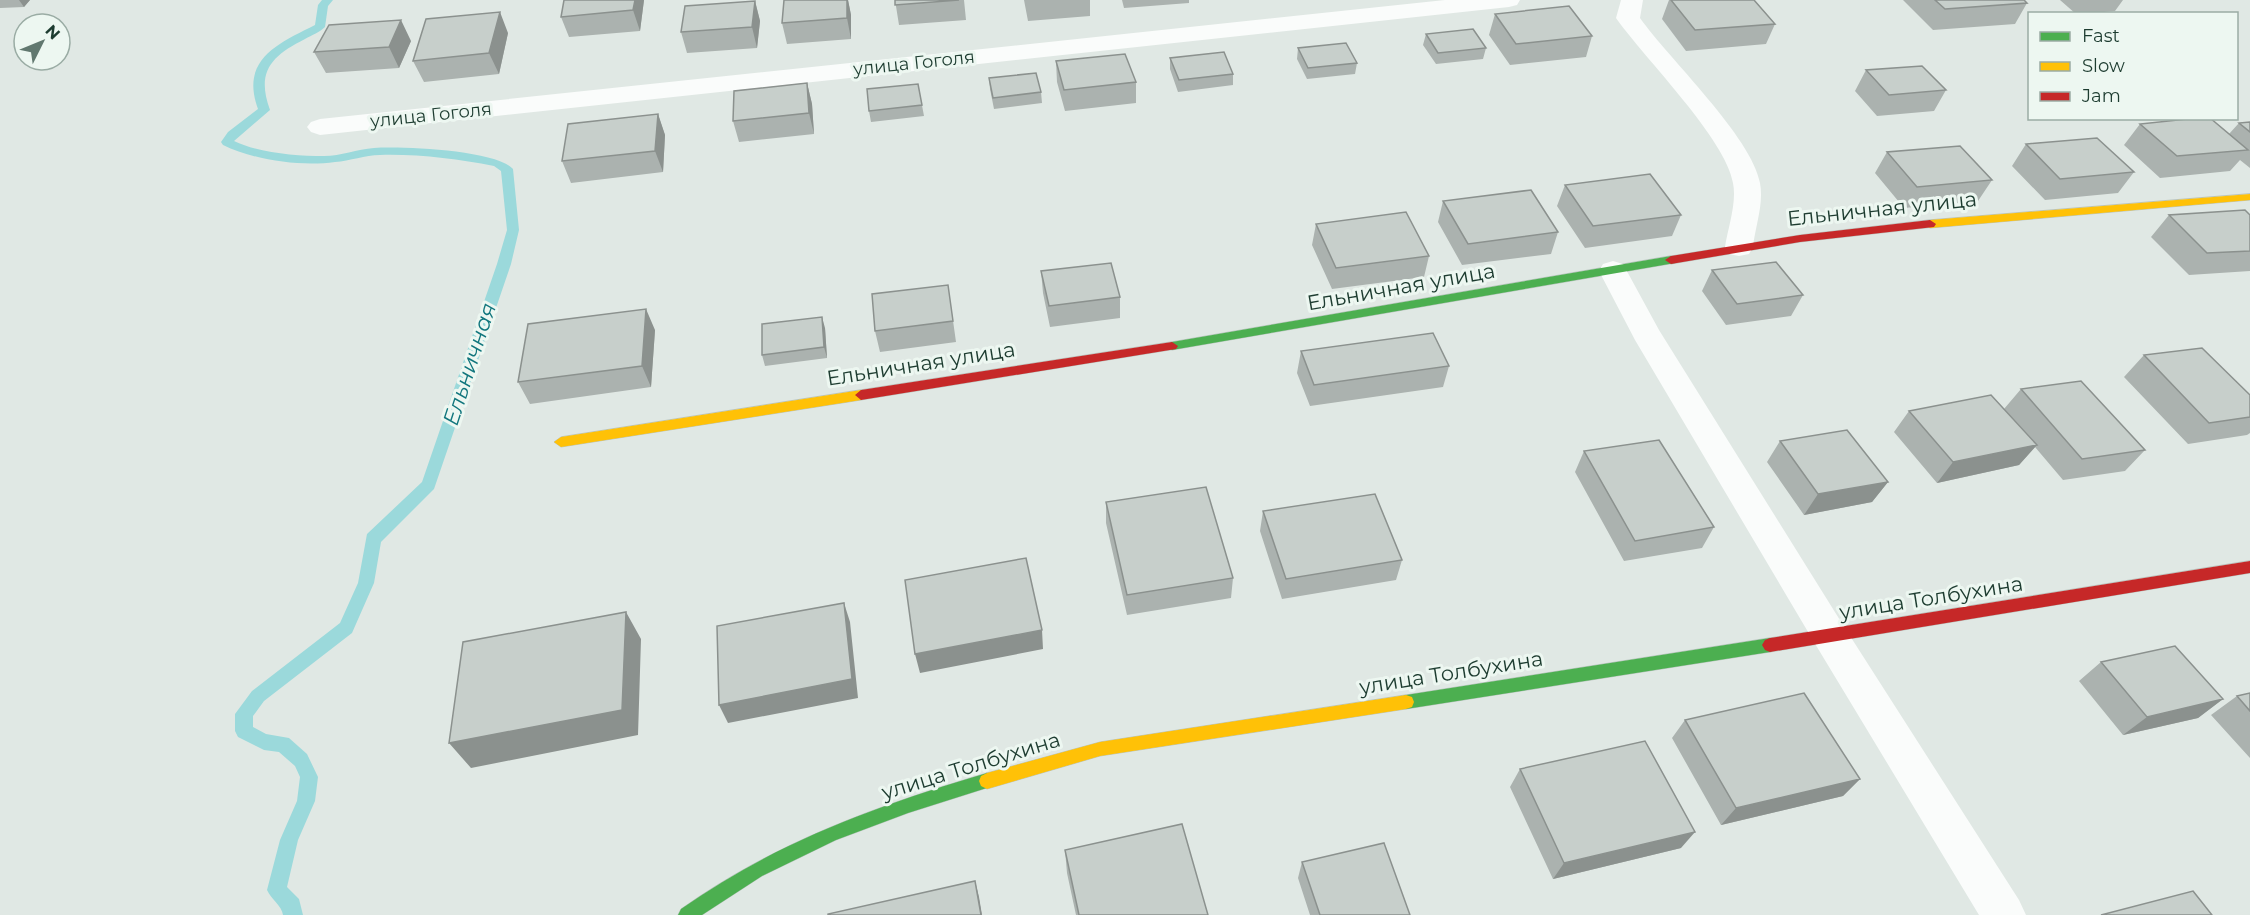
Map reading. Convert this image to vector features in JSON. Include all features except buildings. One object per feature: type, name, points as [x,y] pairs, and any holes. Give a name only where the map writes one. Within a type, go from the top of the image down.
[{"type":"street","name":"улица Гоголя","points":[[320,127],[1509,0]]},
{"type":"street","points":[[1632,0],[1628,18],[1641,38],[1730,144],[1748,182],[1739,247]]},
{"type":"street","name":"Ельничная улица","points":[[561,442],[1262,332],[1739,247],[1869,229],[2250,197]]},
{"type":"street","points":[[1613,271],[1646,333],[1830,636],[2004,915]]},
{"type":"street","name":"улица Толбухина","points":[[687,915],[709,898],[773,860],[840,830],[970,786],[1100,749],[1830,636],[2250,567]]},
{"type":"waterway","name":"Ельничная","points":[[293,915],[292,906],[277,890],[289,840],[306,801],[309,777],[301,760],[283,744],[264,742],[244,731],[244,714],[258,696],[346,628],[366,583],[373,539],[429,485],[504,264],[513,230],[507,169],[498,163],[409,151],[379,151],[334,159],[311,159],[247,150],[227,142],[232,134],[264,110],[258,92],[258,79],[268,59],[288,44],[320,27],[323,5],[328,0]]},
{"type":"traffic: fast","points":[[1172,346],[1671,260]]},
{"type":"traffic: fast","points":[[1406,702],[1770,645]]},
{"type":"traffic: fast","points":[[687,915],[756,870],[830,834],[908,805],[987,781]]},
{"type":"traffic: slow","points":[[1930,224],[2250,197]]},
{"type":"traffic: slow","points":[[561,442],[861,395]]},
{"type":"traffic: slow","points":[[987,781],[1100,749],[1406,702]]},
{"type":"traffic: jam","points":[[1671,260],[1800,239],[1930,224]]},
{"type":"traffic: jam","points":[[861,395],[1172,346]]},
{"type":"traffic: jam","points":[[1770,645],[2250,567]]}]
